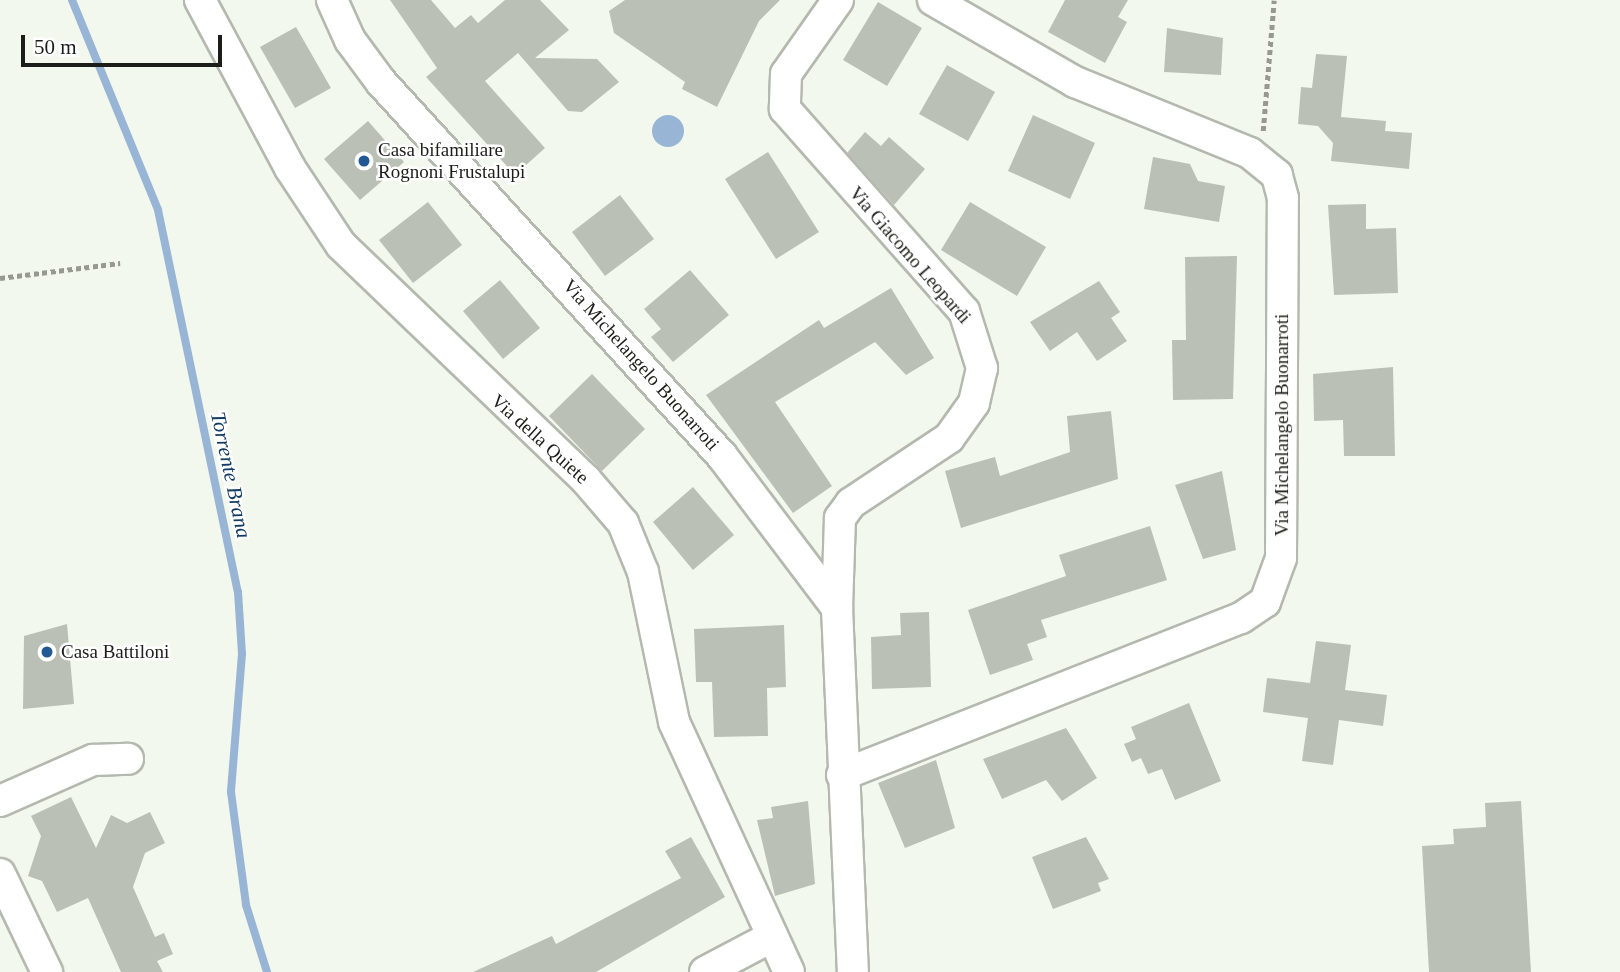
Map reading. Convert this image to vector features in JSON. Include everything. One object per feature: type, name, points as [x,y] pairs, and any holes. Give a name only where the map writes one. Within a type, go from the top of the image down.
[{"type":"street","name":"Via della Quiete","points":[[200,0],[290,168],[341,245],[586,480],[622,523],[643,572],[674,722],[789,972]]},
{"type":"street","name":"Via Michelangelo Buonarroti","points":[[332,0],[350,40],[381,82],[722,456],[837,608]]},
{"type":"street","name":"Via Giacomo Leopardi","points":[[837,608],[842,512],[949,438],[974,403],[982,368],[964,311],[785,109],[786,75],[838,0]]},
{"type":"street","points":[[933,0],[1099,94],[1261,160]]},
{"type":"street","name":"Via Michelangelo Buonarroti","points":[[842,775],[1241,618],[1265,602],[1282,550],[1283,198],[1277,175],[1261,160]]},
{"type":"street","points":[[837,608],[842,775],[853,972]]},
{"type":"street","points":[[0,801],[93,761],[128,759]]},
{"type":"street","points":[[0,874],[47,972]]},
{"type":"street","points":[[705,972],[771,937]]},
{"type":"path","points":[[1261,160],[1274,0]]},
{"type":"path","points":[[0,278],[120,263]]},
{"type":"water","points":[[668,115],[679,120],[684,131],[679,142],[668,147],[657,142],[652,131],[657,120]]},
{"type":"building","points":[[390,0],[431,0],[455,28],[471,15],[478,23],[505,0],[540,0],[569,30],[535,58],[597,59],[619,82],[582,112],[568,111],[518,53],[485,81],[545,148],[515,175],[426,77],[437,68]]},
{"type":"building","points":[[625,0],[780,0],[759,21],[717,107],[682,89],[685,82],[614,33],[609,11]]},
{"type":"building","points":[[1065,0],[1128,0],[1118,17],[1127,22],[1105,63],[1048,32]]},
{"type":"building","points":[[878,2],[922,28],[887,86],[843,60]]},
{"type":"building","points":[[296,27],[331,88],[295,108],[260,47]]},
{"type":"building","points":[[1167,28],[1223,38],[1221,75],[1164,72]]},
{"type":"building","points":[[1316,54],[1347,56],[1341,117],[1386,121],[1385,131],[1412,133],[1409,169],[1331,161],[1333,143],[1318,126],[1298,124],[1301,87],[1312,88]]},
{"type":"building","points":[[947,65],[995,92],[968,141],[919,114]]},
{"type":"building","points":[[1033,115],[1095,143],[1070,199],[1008,171]]},
{"type":"building","name":"Casa bifamiliare Rognoni Frustalupi","points":[[368,121],[404,162],[360,200],[324,159]]},
{"type":"building","points":[[865,132],[881,146],[889,137],[925,169],[894,205],[847,153]]},
{"type":"building","points":[[768,152],[819,232],[776,259],[725,179]]},
{"type":"building","points":[[1153,157],[1190,164],[1198,181],[1225,186],[1219,222],[1144,209]]},
{"type":"building","points":[[620,195],[654,239],[605,276],[572,232]]},
{"type":"building","points":[[428,202],[462,245],[413,283],[379,240]]},
{"type":"building","points":[[970,202],[1046,247],[1017,296],[941,250]]},
{"type":"building","points":[[1366,204],[1366,229],[1396,228],[1398,293],[1334,295],[1328,205]]},
{"type":"building","points":[[1237,256],[1233,399],[1173,400],[1172,340],[1186,340],[1185,257]]},
{"type":"building","points":[[690,270],[729,315],[673,362],[651,337],[661,329],[644,309]]},
{"type":"building","points":[[500,280],[540,328],[503,359],[463,311]]},
{"type":"building","points":[[1099,281],[1120,312],[1111,318],[1127,341],[1097,361],[1077,332],[1050,351],[1030,322]]},
{"type":"building","points":[[891,288],[934,358],[906,375],[875,342],[775,402],[832,486],[793,513],[706,395],[819,320],[824,328]]},
{"type":"building","points":[[1393,367],[1395,456],[1344,456],[1343,420],[1314,421],[1313,374]]},
{"type":"building","points":[[592,374],[645,429],[602,471],[549,416]]},
{"type":"building","points":[[1111,411],[1118,479],[961,528],[945,471],[995,457],[1000,476],[1070,452],[1067,416]]},
{"type":"building","points":[[1222,471],[1236,550],[1203,559],[1175,485]]},
{"type":"building","points":[[693,487],[734,535],[693,570],[653,522]]},
{"type":"building","points":[[1150,526],[1167,580],[1041,620],[1047,637],[1027,644],[1033,660],[990,675],[968,610],[1066,576],[1059,555]]},
{"type":"building","points":[[929,612],[931,687],[872,689],[871,637],[901,635],[900,613]]},
{"type":"building","name":"Casa Battiloni","points":[[67,624],[74,704],[23,709],[24,636]]},
{"type":"building","points":[[784,625],[786,687],[767,688],[768,736],[714,737],[712,682],[696,682],[694,629]]},
{"type":"building","points":[[1316,641],[1351,645],[1345,690],[1387,695],[1383,726],[1339,720],[1333,765],[1302,761],[1308,718],[1263,712],[1267,678],[1310,683]]},
{"type":"building","points":[[1189,703],[1221,781],[1175,800],[1162,769],[1148,774],[1141,758],[1132,762],[1124,744],[1136,739],[1131,727]]},
{"type":"building","points":[[1066,728],[1097,778],[1062,801],[1046,780],[1002,799],[983,759]]},
{"type":"building","points":[[936,760],[955,828],[905,848],[878,783]]},
{"type":"building","points":[[71,797],[96,848],[111,815],[127,823],[150,812],[165,843],[145,853],[133,887],[155,937],[164,933],[173,954],[157,961],[163,972],[121,972],[88,898],[57,912],[42,881],[28,876],[41,836],[31,816]]},
{"type":"building","points":[[808,801],[815,884],[775,896],[757,820],[773,818],[771,807]]},
{"type":"building","points":[[1521,801],[1531,972],[1429,972],[1422,846],[1454,844],[1453,829],[1486,827],[1485,803]]},
{"type":"building","points":[[691,837],[725,897],[596,972],[473,972],[552,936],[556,944],[681,878],[665,851]]},
{"type":"building","points":[[1086,837],[1109,879],[1098,883],[1101,891],[1053,909],[1032,857]]},
{"type":"waterway","name":"Torrente Brana","points":[[72,0],[158,210],[238,592],[242,654],[231,792],[246,905],[267,972]]},
{"type":"place","name":"Casa bifamiliare Rognoni Frustalupi","points":[[364,161]]},
{"type":"place","name":"Casa Battiloni","points":[[47,652]]}]
